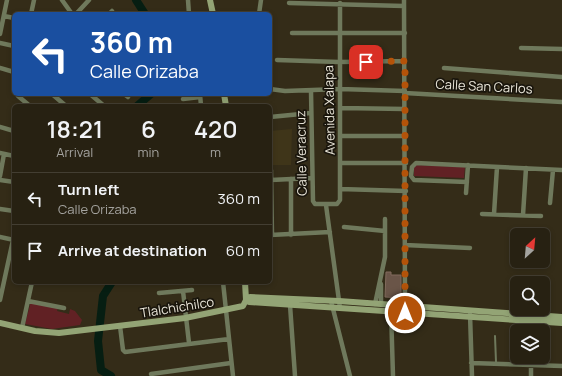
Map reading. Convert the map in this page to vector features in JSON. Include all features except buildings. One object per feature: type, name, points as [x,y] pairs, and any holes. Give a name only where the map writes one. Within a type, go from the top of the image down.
[{"type":"street","points":[[0,34],[7,0]]},
{"type":"street","points":[[31,12],[34,0]]},
{"type":"street","points":[[62,0],[71,12]]},
{"type":"street","points":[[78,12],[89,0]]},
{"type":"street","points":[[188,0],[189,12]]},
{"type":"street","points":[[210,0],[212,12]]},
{"type":"street","points":[[259,12],[260,0]]},
{"type":"street","points":[[404,0],[406,163],[405,313]]},
{"type":"street","points":[[289,3],[340,3],[404,6]]},
{"type":"street","name":"Avenida Xalapa","points":[[326,205],[339,203],[340,190],[340,3]]},
{"type":"street","points":[[4,16],[12,18]]},
{"type":"street","points":[[292,33],[405,33]]},
{"type":"street","points":[[0,43],[12,46]]},
{"type":"street","points":[[521,48],[562,49]]},
{"type":"street","points":[[277,60],[339,62],[405,61]]},
{"type":"street","points":[[0,68],[12,71]]},
{"type":"street","points":[[444,68],[562,77]]},
{"type":"street","name":"Calle San Carlos","points":[[272,89],[311,91],[340,89],[562,102]]},
{"type":"street","name":"Calle Veracruz","points":[[311,91],[313,202],[326,205]]},
{"type":"street","points":[[18,96],[28,104]]},
{"type":"street","points":[[54,96],[64,104]]},
{"type":"street","points":[[92,96],[102,104]]},
{"type":"street","points":[[184,99],[196,96]]},
{"type":"street","points":[[340,108],[405,109]]},
{"type":"street","points":[[272,117],[311,113]]},
{"type":"street","points":[[0,127],[12,130]]},
{"type":"street","points":[[340,136],[405,136]]},
{"type":"street","points":[[0,176],[2,154],[12,156]]},
{"type":"street","points":[[340,163],[406,163]]},
{"type":"street","points":[[467,182],[416,180],[411,176],[412,167],[416,163],[562,170]]},
{"type":"street","points":[[466,193],[468,165]]},
{"type":"street","points":[[494,214],[497,167]]},
{"type":"street","points":[[523,215],[526,168]]},
{"type":"street","points":[[550,203],[553,170]]},
{"type":"street","points":[[272,180],[312,178]]},
{"type":"street","points":[[291,179],[291,234]]},
{"type":"street","points":[[0,180],[12,182]]},
{"type":"street","points":[[340,190],[406,191]]},
{"type":"street","points":[[326,205],[340,308]]},
{"type":"street","points":[[0,209],[12,211]]},
{"type":"street","points":[[482,214],[541,216]]},
{"type":"street","points":[[378,304],[384,257],[385,219]]},
{"type":"street","points":[[344,227],[385,231]]},
{"type":"street","points":[[272,235],[330,232]]},
{"type":"street","points":[[0,237],[12,240]]},
{"type":"street","points":[[405,245],[470,248]]},
{"type":"street","points":[[0,300],[12,249]]},
{"type":"street","points":[[22,328],[32,284]]},
{"type":"street","points":[[223,284],[233,376]]},
{"type":"street","points":[[245,284],[246,300]]},
{"type":"street","points":[[159,293],[192,290]]},
{"type":"street","points":[[183,291],[189,343]]},
{"type":"street","points":[[246,300],[250,297],[331,300],[510,313]]},
{"type":"street","points":[[246,300],[249,302],[290,305],[562,323]]},
{"type":"street","name":"Tlalchichilco","points":[[0,323],[51,333],[95,330],[185,318],[227,310],[243,306],[246,300]]},
{"type":"street","points":[[331,300],[350,376]]},
{"type":"street","points":[[28,301],[64,308]]},
{"type":"street","points":[[391,304],[390,312],[393,376]]},
{"type":"street","points":[[290,305],[295,376]]},
{"type":"street","points":[[470,310],[472,376]]},
{"type":"street","points":[[532,316],[532,322]]},
{"type":"street","points":[[550,316],[562,317]]},
{"type":"street","points":[[120,326],[123,350],[125,352],[229,339]]},
{"type":"street","points":[[151,374],[231,363]]},
{"type":"street","points":[[471,364],[562,366]]},
{"type":"street","points":[[531,366],[531,376]]},
{"type":"lane","points":[[495,336],[496,364]]},
{"type":"shaded area","points":[[292,129],[291,165],[272,165],[272,131]]},
{"type":"shaded area","points":[[414,165],[465,167],[464,178],[414,176]]},
{"type":"shaded area","points":[[31,301],[58,308],[57,311],[69,314],[70,309],[75,311],[82,320],[80,325],[52,329],[25,324]]},
{"type":"waterway","points":[[136,0],[144,12]]},
{"type":"waterway","points":[[139,104],[149,96]]},
{"type":"waterway","points":[[111,284],[103,296],[98,341],[101,370],[111,376]]},
{"type":"route","points":[[366,62],[405,61],[405,313]]}]
